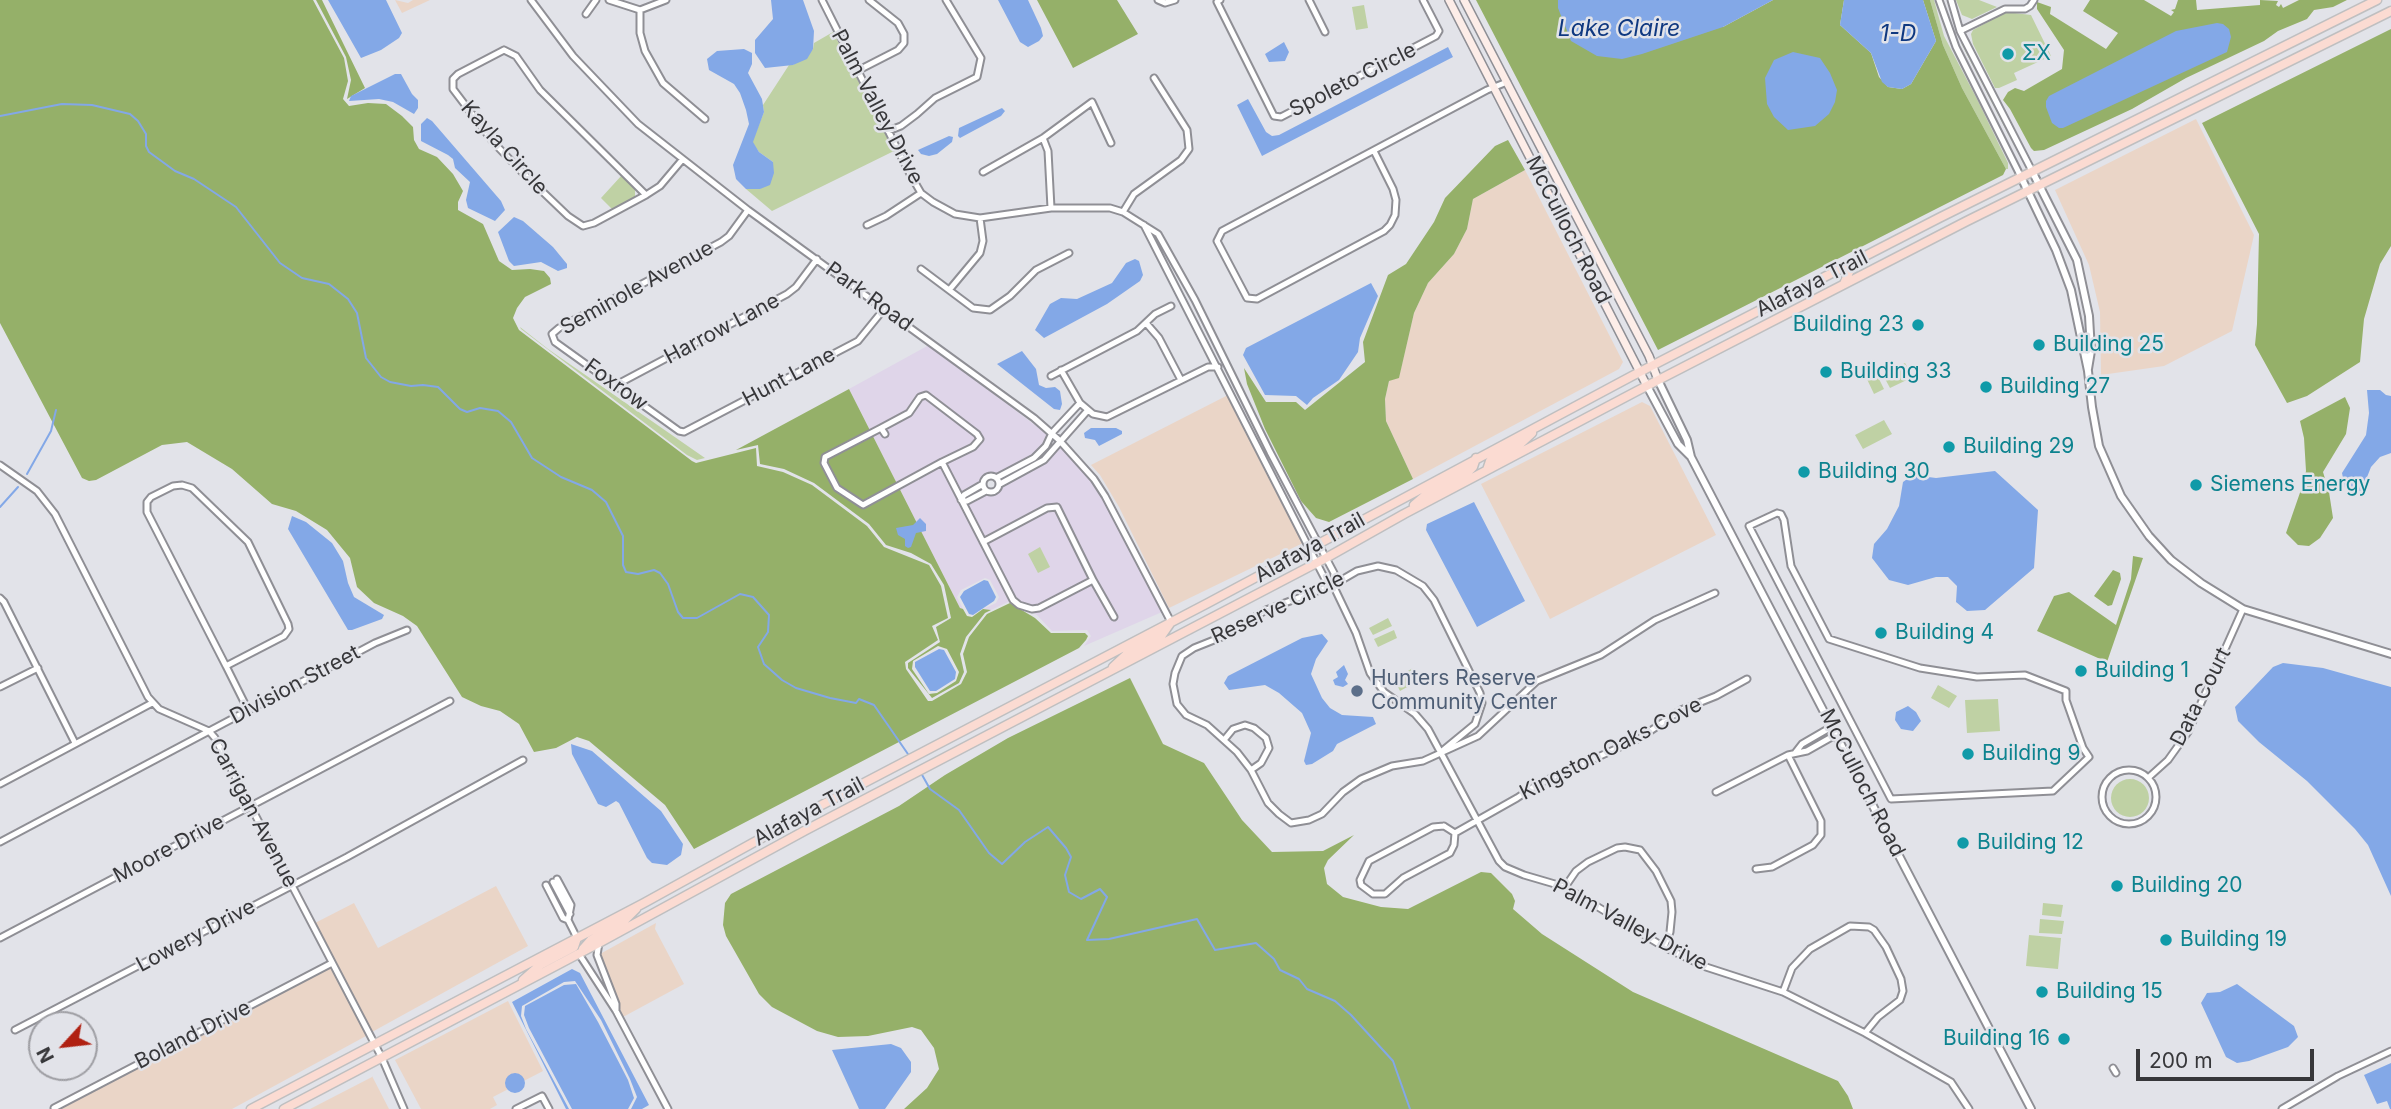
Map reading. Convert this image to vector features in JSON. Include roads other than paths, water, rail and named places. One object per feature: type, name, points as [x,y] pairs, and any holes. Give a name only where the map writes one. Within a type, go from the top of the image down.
[{"type":"main road","name":"McCulloch Road","points":[[1449,0],[1647,386]]},
{"type":"main road","name":"McCulloch Road","points":[[1464,0],[1567,197],[1658,380]]},
{"type":"main road","name":"Alafaya Trail","points":[[251,1109],[644,903],[870,779],[1640,372],[2032,171],[2377,0]]},
{"type":"main road","name":"Alafaya Trail","points":[[284,1109],[1658,380],[2027,190],[2391,11]]},
{"type":"main road","points":[[1844,284],[1849,272],[1860,259]]},
{"type":"main road","points":[[1487,470],[1490,461],[1519,444],[1545,422]]},
{"type":"main road","points":[[1404,514],[1428,493],[1468,472],[1476,458]]},
{"type":"main road","points":[[1106,673],[1127,654],[1162,635],[1171,622]]},
{"type":"main road","points":[[1000,728],[1001,717],[1008,707]]},
{"type":"main road","points":[[806,830],[816,816],[816,808]]},
{"type":"main road","points":[[579,954],[591,940],[623,922],[644,903]]},
{"type":"main road","points":[[510,990],[540,965],[574,947],[577,938]]},
{"type":"street","name":"Park Road","points":[[531,0],[565,47],[597,83],[638,124],[681,160],[1052,433],[1086,470],[1105,496],[1171,622]]},
{"type":"street","points":[[586,14],[596,0]]},
{"type":"street","points":[[609,0],[640,10],[666,0]]},
{"type":"street","name":"Palm Valley Drive","points":[[822,0],[922,193],[955,214],[980,218],[1051,208],[1097,206],[1123,212],[1158,234],[1186,283],[1334,573],[1333,585]]},
{"type":"street","points":[[858,71],[898,50],[904,43],[904,34],[898,23],[869,0]]},
{"type":"street","points":[[888,131],[901,126],[935,98],[977,77],[981,58],[946,0]]},
{"type":"street","points":[[1158,0],[1165,3],[1174,0]]},
{"type":"street","name":"Spoleto Circle","points":[[1220,0],[1217,2],[1274,116],[1281,117],[1436,36],[1439,31],[1423,0]]},
{"type":"street","points":[[1309,0],[1325,32]]},
{"type":"street","points":[[1939,0],[1951,35],[2056,250],[2071,290],[2088,371],[2099,446],[2121,496],[2149,536],[2171,560],[2200,583],[2243,609],[2391,654]]},
{"type":"street","points":[[1951,0],[1961,31],[2072,248],[2084,285],[2089,316],[2088,371]]},
{"type":"street","points":[[2005,9],[2011,0]]},
{"type":"street","points":[[1951,35],[2005,9],[2025,9],[2034,0]]},
{"type":"street","points":[[640,10],[640,33],[645,51],[663,83],[705,119]]},
{"type":"street","name":"Kayla Circle","points":[[646,195],[540,90],[516,56],[504,50],[453,79],[453,89],[494,143],[568,216],[583,226],[594,223],[646,195],[660,186],[681,160]]},
{"type":"street","points":[[1123,212],[1134,194],[1181,160],[1189,149],[1187,130],[1154,78]]},
{"type":"street","points":[[1374,151],[1396,200],[1395,215],[1390,225],[1384,231],[1257,299],[1247,298],[1217,242],[1222,231],[1494,86],[1507,82]]},
{"type":"street","points":[[983,172],[1042,138],[1092,103],[1111,142]]},
{"type":"street","points":[[1042,138],[1048,151],[1051,208]]},
{"type":"street","points":[[867,225],[922,193]]},
{"type":"street","points":[[1554,204],[1567,197]]},
{"type":"street","name":"Seminole Avenue","points":[[552,334],[721,242],[729,236],[748,210]]},
{"type":"street","points":[[950,289],[980,253],[983,241],[980,218]]},
{"type":"street","name":"Palm Valley Drive","points":[[1144,225],[1325,579],[1333,585],[1375,681],[1423,722],[1494,854],[1505,867],[1564,887],[1664,947],[1706,967],[1783,992],[1865,1033],[1951,1082],[1969,1109]]},
{"type":"street","points":[[921,270],[973,308],[990,310],[1010,296],[1037,270],[1069,253]]},
{"type":"street","name":"Harrow Lane","points":[[616,385],[787,294],[796,287],[817,260]]},
{"type":"street","points":[[1177,287],[1186,283]]},
{"type":"street","points":[[1051,376],[1137,331],[1156,314],[1171,306]]},
{"type":"street","name":"Hunt Lane","points":[[684,432],[858,341],[884,309]]},
{"type":"street","points":[[1146,323],[1159,338],[1181,380]]},
{"type":"street","name":"Foxrow","points":[[552,334],[555,342],[684,432]]},
{"type":"street","points":[[1061,370],[1080,403],[1100,417],[1115,414],[1208,366],[1218,367]]},
{"type":"street","name":"McCulloch Road","points":[[1658,380],[1687,440],[1691,457],[2031,1109]]},
{"type":"street","name":"McCulloch Road","points":[[1647,386],[1678,444],[1691,457]]},
{"type":"street","points":[[926,395],[980,439],[973,447],[942,463],[863,505],[837,488],[824,463],[825,457],[883,431],[909,413],[920,397],[926,395]]},
{"type":"street","points":[[998,481],[1046,446],[1052,433],[1080,403]]},
{"type":"street","points":[[984,488],[986,477],[998,481],[1044,460],[1088,410]]},
{"type":"street","points":[[1066,419],[1072,426]]},
{"type":"street","points":[[942,463],[1013,600],[1025,608],[1039,608],[1093,580]]},
{"type":"street","points":[[0,465],[37,491],[55,514],[152,702],[0,784]]},
{"type":"street","points":[[961,500],[964,495],[984,488],[993,492],[998,489],[998,481]]},
{"type":"street","points":[[226,666],[284,636],[289,629],[287,618],[248,542],[192,488],[173,486],[147,502],[147,512],[248,710]]},
{"type":"street","points":[[983,542],[1046,508],[1056,507],[1114,617]]},
{"type":"street","points":[[1771,514],[1782,514],[1791,566],[1829,639],[1920,668],[1977,677],[2025,676],[2066,691],[2066,701],[2083,748],[2089,757],[2084,763],[2053,791],[1891,799],[1749,526],[1771,514]]},
{"type":"street","name":"Reserve Circle","points":[[1378,566],[1406,574],[1423,586],[1434,600],[1470,670],[1482,703],[1475,724],[1441,752],[1410,765],[1378,771],[1360,779],[1322,814],[1309,820],[1291,823],[1268,803],[1251,770],[1237,752],[1207,725],[1186,715],[1177,704],[1173,684],[1182,656],[1194,648],[1224,636],[1266,610],[1333,585],[1357,571],[1378,566]]},
{"type":"street","points":[[1441,752],[1478,736],[1537,681],[1601,655],[1654,620],[1715,593]]},
{"type":"street","points":[[0,598],[5,602],[75,743]]},
{"type":"street","name":"Data Court","points":[[2148,778],[2168,760],[2188,732],[2243,609]]},
{"type":"street","name":"Division Street","points":[[0,842],[375,643],[407,630]]},
{"type":"street","points":[[0,687],[38,668]]},
{"type":"street","name":"Kingston Oaks Cove","points":[[1455,833],[1538,784],[1640,738],[1681,710],[1723,693],[1747,679]]},
{"type":"street","name":"Moore Drive","points":[[0,938],[450,701]]},
{"type":"street","name":"Carrigan Avenue","points":[[152,702],[167,713],[209,731],[215,738],[382,1058],[404,1109]]},
{"type":"street","points":[[1224,740],[1233,729],[1245,725],[1254,727],[1266,738],[1269,748],[1261,763],[1251,770]]},
{"type":"street","points":[[1791,754],[1802,744],[1833,726]]},
{"type":"street","points":[[1716,792],[1837,734]]},
{"type":"street","points":[[1812,738],[1816,746]]},
{"type":"street","points":[[1756,869],[1772,867],[1813,845],[1821,835],[1821,821],[1791,754]]},
{"type":"street","name":"Lowery Drive","points":[[15,1030],[411,823],[523,760]]},
{"type":"street","points":[[2122,771],[2131,771],[2148,778],[2156,794],[2155,803],[2146,818],[2129,824],[2112,818],[2105,809],[2103,791],[2112,777],[2122,771]]},
{"type":"street","points":[[1444,826],[1455,833],[1450,852],[1402,878],[1385,894],[1373,894],[1362,886],[1360,880],[1370,861],[1384,852],[1433,827],[1444,826]]},
{"type":"street","points":[[1564,887],[1576,871],[1617,848],[1640,850],[1656,871],[1671,901],[1670,932],[1664,947]]},
{"type":"street","points":[[555,881],[577,938]]},
{"type":"street","points":[[546,885],[563,918],[569,917]]},
{"type":"street","points":[[1783,992],[1792,968],[1810,949],[1843,929],[1856,925],[1869,927],[1886,947],[1901,979],[1903,991],[1900,1000],[1878,1017],[1865,1033]]},
{"type":"street","points":[[599,943],[597,955],[616,1004],[616,1011]]},
{"type":"street","points":[[579,954],[616,1011],[668,1109]]},
{"type":"street","name":"Boland Drive","points":[[54,1108],[332,963]]},
{"type":"street","points":[[2282,1109],[2338,1076],[2391,1051]]},
{"type":"street","points":[[516,1109],[542,1096],[549,1109]]},
{"type":"water","points":[[328,0],[386,0],[402,33],[381,50],[361,58]]},
{"type":"water","points":[[771,0],[803,0],[814,31],[813,49],[807,59],[793,65],[765,68],[755,53],[755,40],[773,19]]},
{"type":"water","points":[[998,0],[1028,0],[1041,28],[1043,36],[1039,41],[1028,47],[1020,42]]},
{"type":"water","name":"Lake Claire","points":[[1558,0],[1773,0],[1723,27],[1622,59],[1597,56],[1571,41],[1558,8]]},
{"type":"water","name":"1-D","points":[[1844,0],[1923,0],[1936,41],[1911,84],[1902,89],[1888,87],[1882,82],[1871,53],[1840,25]]},
{"type":"water","points":[[2217,23],[2229,29],[2231,37],[2227,52],[2063,128],[2052,123],[2046,107],[2049,96],[2176,31]]},
{"type":"water","points":[[1284,42],[1289,52],[1285,61],[1269,62],[1265,54]]},
{"type":"water","points":[[1448,47],[1453,57],[1262,156],[1237,105],[1248,99],[1266,132],[1272,136],[1279,135]]},
{"type":"water","points":[[744,49],[752,53],[752,64],[748,73],[762,99],[764,112],[753,142],[759,152],[773,162],[774,173],[770,185],[760,189],[746,189],[736,179],[733,165],[749,124],[746,110],[734,84],[709,70],[707,59],[717,51]]},
{"type":"water","points":[[1793,52],[1820,58],[1837,90],[1829,114],[1815,126],[1788,130],[1774,117],[1767,104],[1765,78],[1774,60]]},
{"type":"water","points":[[395,74],[401,74],[418,100],[418,108],[414,114],[393,102],[379,99],[349,101],[351,96]]},
{"type":"water","points":[[1002,108],[1005,111],[1001,116],[960,138],[958,136],[959,128]]},
{"type":"water","points":[[427,118],[501,201],[505,210],[495,221],[468,208],[466,200],[470,182],[455,168],[453,159],[421,141],[421,124]]},
{"type":"water","points":[[949,136],[953,137],[952,142],[937,154],[929,156],[918,150]]},
{"type":"water","points":[[514,217],[523,221],[553,247],[567,264],[567,268],[558,271],[541,262],[514,266],[509,261],[498,232]]},
{"type":"water","points":[[1135,259],[1139,261],[1143,275],[1140,281],[1107,304],[1044,338],[1035,330],[1050,304],[1061,298],[1077,299],[1112,283],[1126,263]]},
{"type":"water","points":[[1371,283],[1378,296],[1360,338],[1358,352],[1339,380],[1307,405],[1296,396],[1265,395],[1243,355],[1246,348]]},
{"type":"water","points":[[1022,351],[1036,369],[1039,385],[1046,388],[1055,387],[1060,391],[1060,410],[1054,409],[997,364]]},
{"type":"water","points":[[2367,390],[2380,390],[2391,396],[2391,453],[2380,457],[2371,467],[2362,490],[2355,493],[2345,488],[2342,473],[2366,435],[2369,413]]},
{"type":"water","points":[[1091,428],[1116,428],[1122,431],[1122,434],[1099,446],[1095,440],[1085,438],[1084,433]]},
{"type":"water","points":[[1995,471],[2038,510],[2034,568],[1985,610],[1967,611],[1956,602],[1957,586],[1948,577],[1936,577],[1908,585],[1889,580],[1872,558],[1874,544],[1887,529],[1899,506],[1903,482],[1913,475],[1936,478]]},
{"type":"water","points":[[1474,502],[1525,601],[1477,627],[1426,530],[1427,524]]},
{"type":"water","points":[[292,516],[306,522],[332,543],[343,561],[354,597],[384,615],[382,619],[348,630],[288,529]]},
{"type":"water","points":[[920,518],[926,524],[926,531],[916,533],[911,547],[908,548],[896,528],[913,525]]},
{"type":"water","points":[[984,580],[988,581],[996,597],[973,615],[969,614],[960,597],[964,591]]},
{"type":"water","points":[[1322,634],[1328,641],[1316,659],[1311,674],[1322,698],[1330,708],[1342,715],[1373,717],[1376,724],[1337,744],[1333,751],[1306,765],[1304,761],[1311,733],[1302,713],[1265,685],[1229,690],[1224,683],[1228,676],[1302,638]]},
{"type":"water","points":[[939,649],[944,650],[956,672],[955,679],[936,691],[930,691],[915,667],[915,662]]},
{"type":"water","points":[[2283,663],[2323,668],[2391,687],[2391,896],[2368,845],[2355,829],[2307,781],[2238,721],[2235,707],[2273,667]]},
{"type":"water","points":[[1344,665],[1348,674],[1345,680],[1348,684],[1343,687],[1335,685],[1333,680],[1338,677],[1336,672]]},
{"type":"water","points":[[1908,706],[1916,712],[1921,721],[1913,731],[1901,729],[1895,720],[1896,712]]},
{"type":"water","points":[[571,744],[592,751],[661,811],[683,844],[681,855],[667,865],[652,863],[647,858],[619,803],[616,801],[606,807],[598,804],[572,754]]},
{"type":"water","points":[[572,969],[580,973],[649,1105],[642,1109],[631,1109],[637,1097],[630,1079],[601,1020],[575,981],[564,982],[522,1006],[521,1016],[569,1109],[566,1109],[512,1002]]},
{"type":"water","points":[[576,984],[628,1080],[634,1098],[628,1109],[572,1109],[529,1028],[524,1015],[525,1006],[564,985]]},
{"type":"water","points":[[2237,984],[2294,1026],[2298,1037],[2288,1047],[2237,1063],[2226,1057],[2201,1003],[2207,993],[2220,992]]},
{"type":"water","points":[[891,1044],[901,1048],[911,1062],[911,1072],[885,1109],[859,1109],[832,1050]]},
{"type":"water","points":[[2391,1063],[2390,1109],[2387,1101],[2377,1104],[2364,1075]]},
{"type":"water","points":[[515,1073],[522,1076],[525,1083],[522,1090],[515,1093],[508,1090],[505,1083],[508,1076]]},
{"type":"waterway","points":[[0,116],[62,104],[92,105],[130,114],[146,134],[149,152],[175,171],[194,179],[236,207],[280,263],[302,278],[329,284],[348,299],[357,313],[366,358],[381,377],[390,382],[411,386],[438,387],[460,409],[467,412],[480,408],[498,411],[511,422],[532,458],[561,477],[592,490],[606,502],[623,536],[623,565],[626,572],[638,574],[654,570],[660,573],[668,584],[678,612],[683,618],[697,618],[740,594],[753,597],[769,615],[768,632],[758,647],[764,664],[796,688],[856,703],[859,699],[874,705],[910,757]]},
{"type":"waterway","points":[[27,474],[51,431],[56,410]]},
{"type":"waterway","points":[[0,507],[18,487]]},
{"type":"waterway","points":[[921,773],[930,789],[959,810],[989,853],[1002,864],[1025,842],[1048,827],[1071,857],[1065,875],[1069,892],[1081,899],[1100,889],[1107,897],[1087,940],[1109,939],[1197,919],[1215,950],[1256,943],[1274,959],[1280,970],[1299,979],[1307,989],[1335,1001],[1351,1015],[1393,1061],[1410,1109]]},
{"type":"place","name":"ΣΧ","points":[[2008,54]]},
{"type":"place","name":"Building 23","points":[[1918,325]]},
{"type":"place","name":"Building 25","points":[[2039,345]]},
{"type":"place","name":"Building 33","points":[[1826,372]]},
{"type":"place","name":"Building 27","points":[[1986,387]]},
{"type":"place","name":"Building 29","points":[[1949,447]]},
{"type":"place","name":"Building 30","points":[[1804,472]]},
{"type":"place","name":"Siemens Energy","points":[[2196,485]]},
{"type":"place","name":"Building 4","points":[[1881,633]]},
{"type":"place","name":"Building 1","points":[[2081,671]]},
{"type":"place","name":"Hunters Reserve Community Center","points":[[1357,691]]},
{"type":"place","name":"Building 9","points":[[1968,754]]},
{"type":"place","name":"Building 12","points":[[1963,843]]},
{"type":"place","name":"Building 20","points":[[2117,886]]},
{"type":"place","name":"Building 19","points":[[2166,940]]},
{"type":"place","name":"Building 15","points":[[2042,992]]},
{"type":"place","name":"Building 16","points":[[2064,1039]]}]
